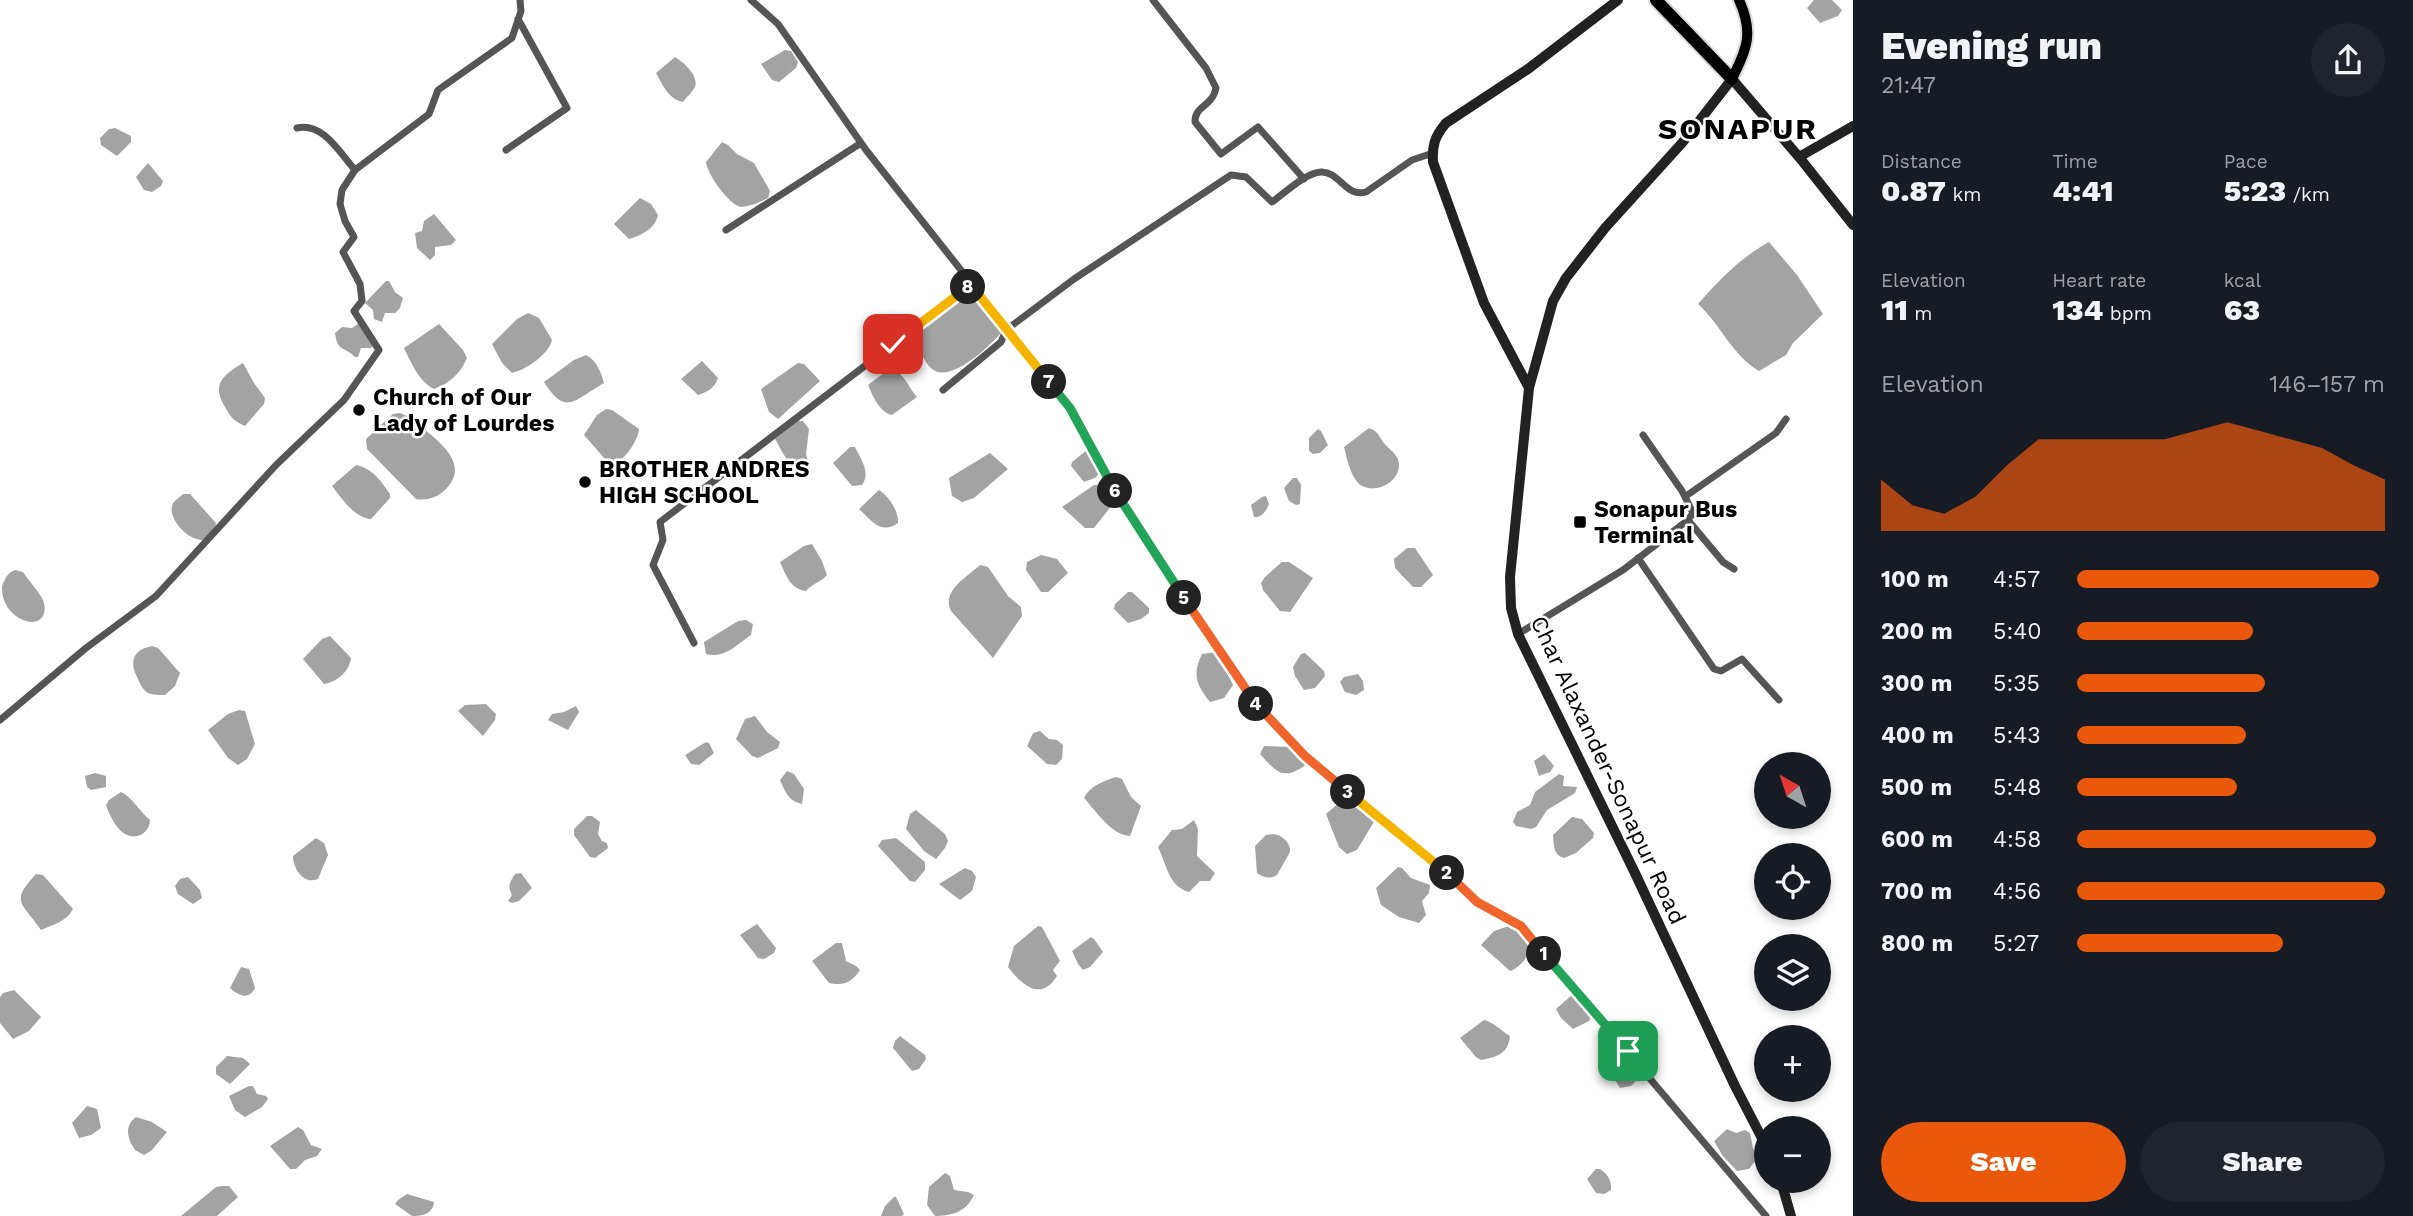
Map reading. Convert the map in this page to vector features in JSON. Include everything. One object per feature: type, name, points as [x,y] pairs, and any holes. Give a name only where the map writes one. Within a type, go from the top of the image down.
[{"type":"highway","points":[[1656,0],[1732,79]]},
{"type":"main road","points":[[1529,388],[1484,303],[1433,162],[1436,134],[1446,123],[1528,69],[1618,0]]},
{"type":"main road","points":[[1739,0],[1749,34],[1745,53],[1732,79],[1853,225]]},
{"type":"main road","name":"Char Alaxander-Sonapur Road","points":[[1732,79],[1566,278],[1553,301],[1529,388],[1510,576],[1511,608],[1518,634],[1754,1121]]},
{"type":"main road","points":[[1799,157],[1853,126]]},
{"type":"main road","points":[[1784,1193],[1791,1216]]},
{"type":"street","points":[[0,720],[156,596],[276,464],[344,400],[379,351],[354,311],[362,301],[360,284],[342,252],[354,237],[340,204],[342,190],[355,170],[429,114],[438,90],[512,38],[521,11],[520,0]]},
{"type":"street","points":[[751,0],[778,24],[861,143],[1070,408],[1113,489],[1262,713],[1305,756],[1447,873],[1477,902],[1521,926],[1766,1216]]},
{"type":"street","points":[[1153,0],[1206,68],[1216,88],[1211,100],[1202,104],[1195,116],[1195,122],[1221,154],[1258,127],[1304,179]]},
{"type":"street","points":[[506,150],[568,108],[518,19]]},
{"type":"street","points":[[297,128],[305,126],[319,130],[355,170]]},
{"type":"street","points":[[726,230],[861,143]]},
{"type":"street","points":[[943,390],[1001,342],[1006,330],[1074,278],[1231,175],[1246,177],[1272,202],[1304,179],[1319,172],[1328,173],[1353,193],[1360,194],[1412,160],[1433,153]]},
{"type":"street","points":[[694,643],[653,565],[663,540],[660,522],[971,285]]},
{"type":"street","points":[[1686,496],[1776,433],[1786,419]]},
{"type":"street","points":[[1518,634],[1623,570],[1688,520],[1693,513],[1686,496],[1643,435]]},
{"type":"street","points":[[1688,520],[1723,562],[1734,569]]},
{"type":"street","points":[[1638,558],[1714,668],[1721,671],[1742,659],[1779,700]]},
{"type":"shaded area","points":[[1814,0],[1832,0],[1842,10],[1838,16],[1820,23],[1807,8]]},
{"type":"shaded area","points":[[785,50],[791,51],[798,62],[796,68],[779,82],[772,80],[761,64]]},
{"type":"shaded area","points":[[675,57],[690,69],[696,82],[694,89],[683,102],[670,95],[656,73]]},
{"type":"shaded area","points":[[115,128],[131,136],[131,142],[117,156],[101,145],[100,138],[109,129]]},
{"type":"shaded area","points":[[722,142],[754,163],[770,191],[768,198],[741,207],[719,188],[706,162]]},
{"type":"shaded area","points":[[148,163],[163,181],[161,186],[152,192],[144,190],[136,177]]},
{"type":"shaded area","points":[[640,198],[651,204],[658,215],[647,231],[629,239],[614,224]]},
{"type":"shaded area","points":[[434,214],[456,240],[451,245],[435,247],[435,255],[430,260],[417,248],[415,233],[422,231],[424,221]]},
{"type":"shaded area","points":[[1769,242],[1797,275],[1823,314],[1793,343],[1786,355],[1759,371],[1741,356],[1698,304],[1731,270]]},
{"type":"shaded area","points":[[389,281],[395,292],[403,298],[400,308],[395,313],[385,313],[382,322],[374,319],[373,310],[365,303]]},
{"type":"shaded area","points":[[971,293],[975,293],[1001,333],[988,347],[959,368],[949,372],[932,369],[914,335]]},
{"type":"shaded area","points":[[528,313],[539,318],[552,340],[536,361],[512,373],[502,363],[492,344],[517,319]]},
{"type":"shaded area","points":[[358,324],[376,343],[371,348],[361,348],[358,357],[355,357],[339,346],[335,333],[342,327],[352,328]]},
{"type":"shaded area","points":[[439,324],[467,358],[454,377],[434,389],[420,377],[404,348]]},
{"type":"shaded area","points":[[586,355],[596,364],[604,383],[571,402],[558,399],[544,382],[574,360]]},
{"type":"shaded area","points":[[702,361],[718,378],[710,389],[698,395],[681,379]]},
{"type":"shaded area","points":[[243,363],[265,398],[264,404],[245,426],[231,417],[219,392],[219,386],[225,376]]},
{"type":"shaded area","points":[[798,363],[804,364],[820,381],[778,419],[769,412],[761,389]]},
{"type":"shaded area","points":[[889,369],[902,376],[917,397],[892,415],[880,407],[868,385]]},
{"type":"shaded area","points":[[606,409],[612,410],[639,429],[629,451],[611,466],[584,435],[597,415]]},
{"type":"shaded area","points":[[400,413],[437,440],[452,458],[455,468],[453,478],[446,489],[433,498],[416,499],[367,449],[366,439],[393,414]]},
{"type":"shaded area","points":[[798,421],[803,421],[809,429],[806,454],[810,468],[808,473],[792,465],[775,439]]},
{"type":"shaded area","points":[[1369,428],[1376,432],[1398,459],[1397,474],[1379,488],[1364,487],[1358,483],[1349,466],[1344,447]]},
{"type":"shaded area","points":[[1318,429],[1328,445],[1320,453],[1313,454],[1309,451],[1309,438]]},
{"type":"shaded area","points":[[850,447],[855,447],[864,466],[866,475],[862,485],[852,486],[833,463]]},
{"type":"shaded area","points":[[1087,450],[1101,472],[1095,478],[1084,482],[1071,466],[1072,462]]},
{"type":"shaded area","points":[[990,453],[1008,469],[974,498],[962,502],[952,496],[949,478]]},
{"type":"shaded area","points":[[356,465],[371,472],[390,494],[390,498],[371,519],[354,511],[332,486]]},
{"type":"shaded area","points":[[1293,478],[1297,478],[1301,485],[1300,504],[1296,505],[1289,501],[1284,488]]},
{"type":"shaded area","points":[[1094,485],[1102,485],[1113,504],[1094,528],[1085,528],[1062,507]]},
{"type":"shaded area","points":[[879,490],[890,500],[897,514],[898,523],[887,528],[877,525],[859,509]]},
{"type":"shaded area","points":[[183,494],[190,494],[216,523],[212,534],[206,539],[199,540],[190,536],[176,522],[172,506]]},
{"type":"shaded area","points":[[1266,496],[1269,504],[1267,509],[1254,517],[1251,505]]},
{"type":"shaded area","points":[[812,544],[827,575],[806,591],[792,584],[780,562],[804,546]]},
{"type":"shaded area","points":[[1407,548],[1415,548],[1433,575],[1421,587],[1413,587],[1395,568],[1394,559]]},
{"type":"shaded area","points":[[1041,555],[1057,559],[1068,573],[1048,592],[1041,592],[1026,570],[1027,562]]},
{"type":"shaded area","points":[[1282,562],[1289,562],[1313,578],[1290,612],[1280,611],[1263,590],[1261,583]]},
{"type":"shaded area","points":[[980,565],[988,567],[1008,596],[1021,607],[1022,616],[993,658],[951,611],[949,604],[952,591]]},
{"type":"shaded area","points":[[15,570],[23,572],[43,600],[44,613],[40,619],[33,622],[16,616],[4,599],[2,586],[8,575]]},
{"type":"shaded area","points":[[1128,592],[1132,592],[1149,608],[1149,613],[1128,623],[1114,609],[1115,604]]},
{"type":"shaded area","points":[[746,620],[753,624],[751,635],[725,653],[706,654],[704,642],[738,621]]},
{"type":"shaded area","points":[[330,636],[351,658],[342,675],[324,684],[303,659],[322,639]]},
{"type":"shaded area","points":[[152,646],[158,648],[180,673],[175,686],[165,695],[146,692],[135,673],[133,662],[136,654]]},
{"type":"shaded area","points":[[1217,652],[1233,685],[1224,698],[1210,702],[1201,690],[1196,673],[1202,654]]},
{"type":"shaded area","points":[[1305,653],[1324,671],[1325,676],[1315,688],[1304,690],[1293,667],[1301,654]]},
{"type":"shaded area","points":[[1358,674],[1363,681],[1364,690],[1356,695],[1345,692],[1340,682],[1344,677]]},
{"type":"shaded area","points":[[486,704],[496,714],[495,720],[483,736],[458,711],[465,705]]},
{"type":"shaded area","points":[[576,706],[579,712],[568,730],[548,720],[552,714]]},
{"type":"shaded area","points":[[245,711],[255,744],[247,759],[238,765],[228,758],[208,730],[228,714]]},
{"type":"shaded area","points":[[755,716],[767,732],[780,742],[778,748],[758,758],[752,756],[736,739],[745,719]]},
{"type":"shaded area","points":[[1040,731],[1049,739],[1057,740],[1063,745],[1062,759],[1056,765],[1047,764],[1027,746],[1033,733]]},
{"type":"shaded area","points":[[706,742],[714,753],[699,765],[691,764],[685,755]]},
{"type":"shaded area","points":[[1264,746],[1294,747],[1308,763],[1293,772],[1282,773],[1260,754]]},
{"type":"shaded area","points":[[1544,754],[1554,766],[1550,772],[1539,776],[1534,761]]},
{"type":"shaded area","points":[[787,771],[794,774],[804,789],[802,804],[790,798],[780,780]]},
{"type":"shaded area","points":[[95,773],[106,776],[106,787],[91,790],[87,787],[85,776]]},
{"type":"shaded area","points":[[1559,774],[1564,776],[1563,786],[1577,787],[1575,793],[1547,810],[1536,827],[1531,829],[1516,826],[1513,822],[1517,812],[1530,805],[1535,792]]},
{"type":"shaded area","points":[[1116,777],[1122,779],[1131,797],[1141,806],[1130,836],[1110,827],[1084,798],[1094,787]]},
{"type":"shaded area","points":[[121,792],[150,820],[148,828],[138,836],[130,836],[119,829],[106,805]]},
{"type":"shaded area","points":[[1343,799],[1353,800],[1375,814],[1375,820],[1357,850],[1347,854],[1339,847],[1326,814]]},
{"type":"shaded area","points":[[916,810],[945,834],[948,841],[936,859],[924,851],[906,829],[910,814]]},
{"type":"shaded area","points":[[587,816],[600,822],[598,834],[608,848],[595,858],[590,857],[574,835],[574,829]]},
{"type":"shaded area","points":[[1572,817],[1582,819],[1594,833],[1593,838],[1576,853],[1564,858],[1556,852],[1553,835]]},
{"type":"shaded area","points":[[1194,820],[1198,829],[1197,856],[1215,873],[1210,881],[1200,881],[1189,892],[1172,880],[1158,847],[1172,830],[1182,829]]},
{"type":"shaded area","points":[[1274,834],[1285,840],[1290,852],[1277,875],[1262,876],[1257,873],[1255,846],[1266,835]]},
{"type":"shaded area","points":[[316,838],[324,843],[328,855],[318,879],[308,880],[297,871],[293,856]]},
{"type":"shaded area","points":[[896,838],[925,862],[925,870],[915,882],[910,881],[878,846],[882,840]]},
{"type":"shaded area","points":[[1398,867],[1411,878],[1430,885],[1429,893],[1422,901],[1426,915],[1419,923],[1399,917],[1381,905],[1376,888]]},
{"type":"shaded area","points":[[965,868],[972,871],[976,877],[972,891],[960,900],[939,884]]},
{"type":"shaded area","points":[[521,873],[532,888],[519,901],[512,903],[508,901],[512,895],[510,884],[515,874]]},
{"type":"shaded area","points":[[36,874],[43,875],[73,909],[63,920],[41,930],[21,902],[23,890]]},
{"type":"shaded area","points":[[188,877],[200,890],[202,898],[193,904],[178,894],[175,886],[180,879]]},
{"type":"shaded area","points":[[757,924],[776,948],[774,953],[764,959],[758,958],[740,935]]},
{"type":"shaded area","points":[[1512,925],[1525,939],[1529,948],[1524,960],[1510,971],[1481,945],[1494,931]]},
{"type":"shaded area","points":[[1038,926],[1042,927],[1060,961],[1053,970],[1057,976],[1051,984],[1038,989],[1025,985],[1008,967],[1014,946]]},
{"type":"shaded area","points":[[1091,937],[1103,952],[1090,967],[1083,970],[1072,951]]},
{"type":"shaded area","points":[[836,943],[842,943],[846,961],[860,970],[850,981],[843,984],[829,983],[812,961]]},
{"type":"shaded area","points":[[241,967],[249,969],[255,988],[246,996],[230,988]]},
{"type":"shaded area","points":[[14,990],[41,1017],[29,1031],[13,1039],[0,1023],[0,997],[3,993]]},
{"type":"shaded area","points":[[1573,994],[1578,994],[1595,1012],[1589,1021],[1573,1029],[1556,1009]]},
{"type":"shaded area","points":[[1484,1020],[1510,1036],[1507,1047],[1501,1054],[1481,1060],[1460,1038]]},
{"type":"shaded area","points":[[900,1036],[925,1055],[926,1059],[919,1069],[912,1071],[893,1048]]},
{"type":"shaded area","points":[[227,1056],[243,1058],[250,1064],[230,1084],[216,1074],[216,1067]]},
{"type":"shaded area","points":[[1626,1064],[1638,1079],[1631,1086],[1620,1088],[1612,1075],[1617,1068]]},
{"type":"shaded area","points":[[253,1086],[257,1094],[268,1099],[262,1107],[245,1117],[235,1110],[229,1096]]},
{"type":"shaded area","points":[[87,1106],[97,1109],[101,1128],[91,1135],[79,1138],[72,1123]]},
{"type":"shaded area","points":[[136,1117],[152,1122],[167,1132],[151,1151],[144,1155],[135,1150],[129,1137],[128,1128]]},
{"type":"shaded area","points":[[298,1127],[303,1130],[311,1145],[322,1149],[317,1156],[305,1160],[296,1169],[290,1169],[270,1146]]},
{"type":"shaded area","points":[[1727,1129],[1736,1133],[1745,1130],[1750,1133],[1754,1162],[1749,1169],[1737,1171],[1722,1155],[1714,1141]]},
{"type":"shaded area","points":[[1596,1169],[1603,1171],[1610,1180],[1611,1190],[1604,1194],[1596,1193],[1587,1179]]},
{"type":"shaded area","points":[[945,1173],[950,1176],[954,1190],[974,1195],[958,1212],[935,1216],[927,1205],[929,1187]]},
{"type":"shaded area","points":[[229,1186],[238,1197],[217,1216],[181,1216],[216,1187]]},
{"type":"shaded area","points":[[407,1194],[434,1202],[432,1209],[423,1215],[412,1216],[395,1204]]},
{"type":"shaded area","points":[[894,1197],[904,1214],[881,1216],[885,1206]]},
{"type":"place","name":"Church of Our Lady of Lourdes","points":[[359,410]]},
{"type":"place","name":"BROTHER ANDRES HIGH SCHOOL","points":[[585,482]]},
{"type":"place","name":"Sonapur Bus Terminal","points":[[1580,522]]},
{"type":"district","name":"SONAPUR","points":[[1738,128]]},
{"type":"route","points":[[893,344],[971,285],[1070,408],[1113,489],[1212,642],[1262,713],[1305,756],[1447,873],[1477,902],[1521,926],[1628,1051]]}]
